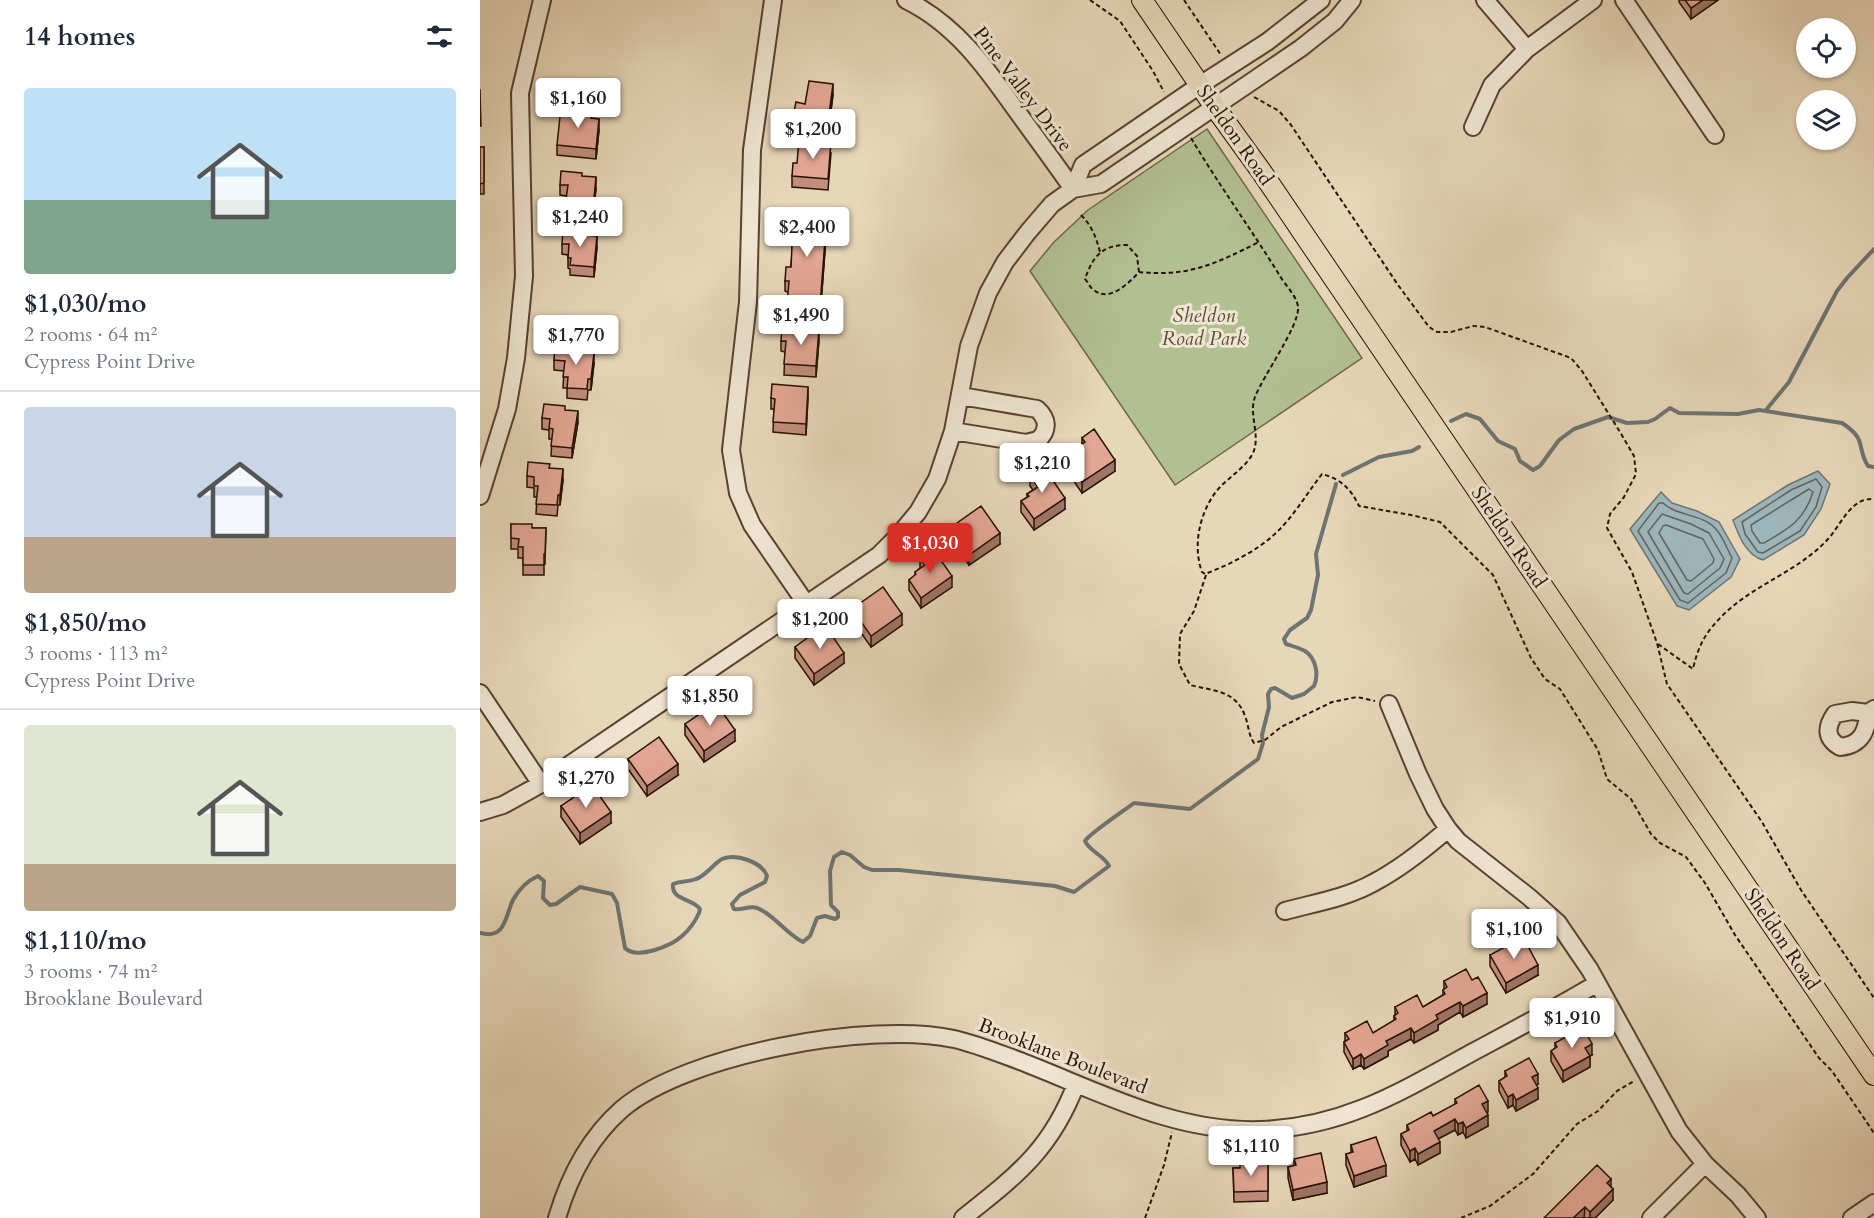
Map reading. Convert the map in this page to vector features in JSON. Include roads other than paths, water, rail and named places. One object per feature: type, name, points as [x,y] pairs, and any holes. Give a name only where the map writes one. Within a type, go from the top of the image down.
[{"type":"main road","name":"Sheldon Road","points":[[1142,0],[1267,179],[1874,1075]]},
{"type":"street","points":[[480,496],[507,409],[516,358],[524,276],[520,93],[542,0]]},
{"type":"street","points":[[773,0],[752,150],[748,302],[731,450],[738,493],[752,525],[807,605]]},
{"type":"street","name":"Pine Valley Drive","points":[[906,0],[925,9],[968,46],[1073,189]]},
{"type":"street","points":[[1073,189],[1083,165],[1267,42],[1321,0]]},
{"type":"street","points":[[480,812],[503,805],[541,784],[866,565],[898,536],[918,512],[937,479],[953,431],[969,346],[988,293],[1005,262],[1028,232],[1052,204],[1073,189],[1101,184],[1301,48],[1335,21],[1352,0]]},
{"type":"street","points":[[1485,0],[1527,49]]},
{"type":"street","points":[[1473,127],[1492,85],[1527,49],[1593,0]]},
{"type":"street","points":[[1624,0],[1715,135]]},
{"type":"street","points":[[953,431],[1026,444],[1038,440],[1046,429],[1046,421],[1037,409],[961,396]]},
{"type":"street","points":[[480,693],[541,784]]},
{"type":"street","points":[[1389,704],[1422,782],[1448,829],[1458,841],[1558,923],[1590,970],[1679,1131],[1705,1164],[1738,1195],[1757,1218]]},
{"type":"street","points":[[1285,911],[1341,896],[1372,884],[1430,845],[1448,829]]},
{"type":"street","name":"Brooklane Boulevard","points":[[557,1218],[569,1181],[586,1150],[623,1108],[653,1088],[678,1077],[749,1054],[801,1043],[882,1034],[933,1035],[984,1047],[1120,1102],[1175,1120],[1219,1128],[1261,1130],[1307,1124],[1347,1115],[1385,1100],[1596,984]]},
{"type":"street","points":[[963,1218],[1036,1156],[1053,1133],[1076,1084]]},
{"type":"street","points":[[1651,1218],[1705,1164]]},
{"type":"street","points":[[1852,1218],[1874,1203]]},
{"type":"water","points":[[1818,471],[1830,484],[1821,509],[1804,535],[1763,560],[1757,558],[1741,538],[1733,520],[1788,485]]},
{"type":"water","points":[[1661,492],[1672,503],[1697,511],[1719,522],[1740,559],[1731,577],[1689,610],[1677,606],[1630,529]]},
{"type":"waterway","points":[[1766,410],[1789,382],[1837,291],[1874,249]]},
{"type":"waterway","points":[[1451,421],[1466,414],[1480,419],[1498,441],[1515,449],[1520,461],[1533,470],[1540,466],[1559,440],[1574,429],[1608,417],[1627,423],[1648,422],[1670,408],[1679,413],[1738,414],[1759,410],[1842,423],[1855,434],[1868,466],[1874,467]]},
{"type":"waterway","points":[[1343,475],[1379,457],[1412,451],[1419,447]]},
{"type":"waterway","points":[[480,933],[489,934],[500,930],[518,892],[538,876],[544,881],[543,898],[550,905],[556,904],[580,887],[612,894],[617,903],[625,948],[637,953],[654,950],[682,936],[692,926],[699,913],[700,909],[697,905],[675,894],[673,884],[700,877],[719,861],[728,857],[748,860],[760,867],[767,876],[765,882],[740,895],[732,904],[734,909],[754,907],[763,911],[803,942],[810,936],[817,918],[825,916],[835,919],[838,917],[838,912],[831,905],[830,871],[834,857],[842,852],[872,870],[899,870],[1055,886],[1074,892],[1109,866],[1085,841],[1093,833],[1134,803],[1190,809],[1258,759],[1269,707],[1268,694],[1271,689],[1275,688],[1292,698],[1304,694],[1314,686],[1316,672],[1312,658],[1305,651],[1286,644],[1284,639],[1290,630],[1307,618],[1311,610],[1318,575],[1316,554],[1336,484]]},
{"type":"park label","name":"Sheldon Road Park","points":[[1204,326]]}]
